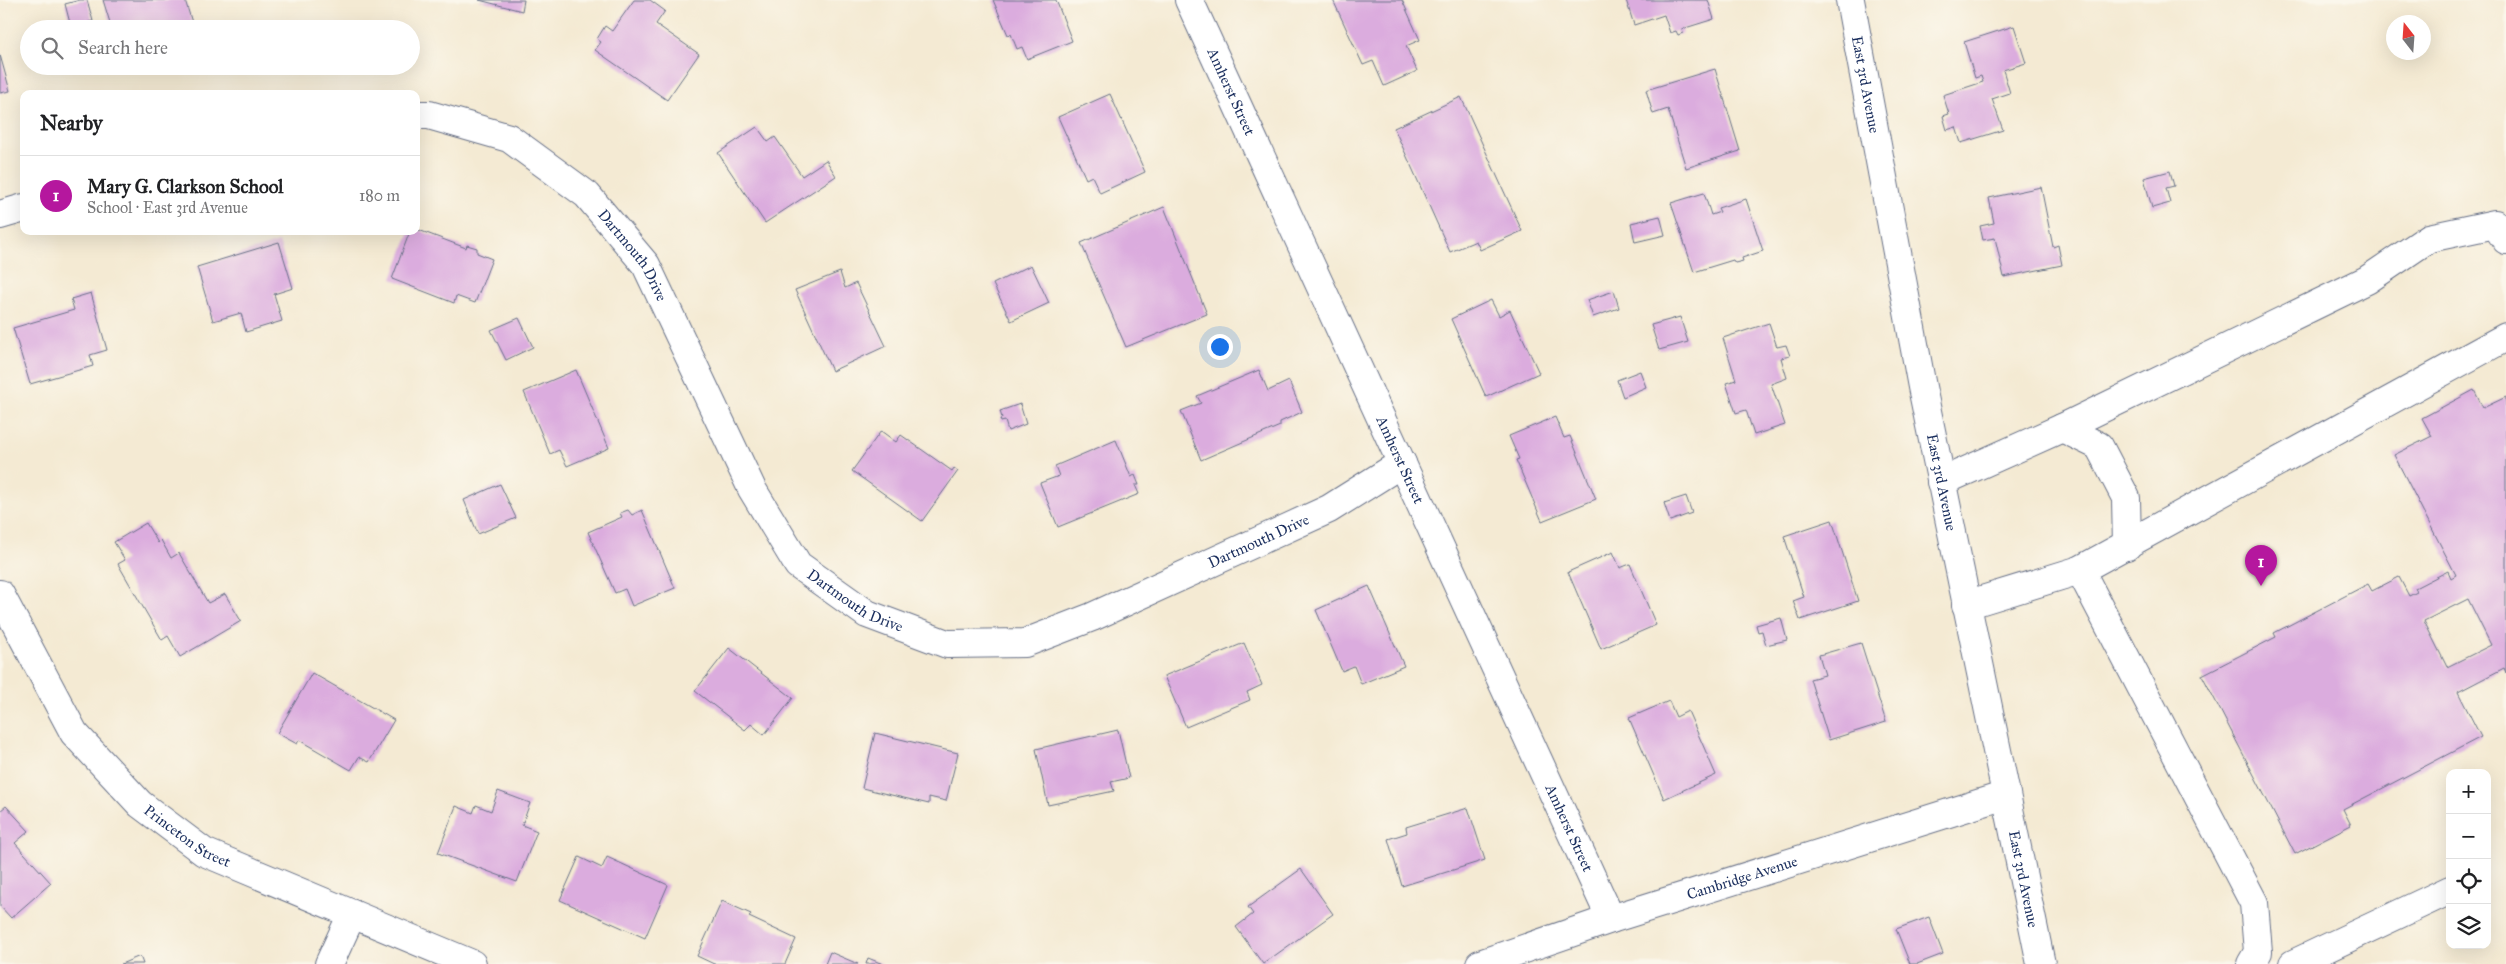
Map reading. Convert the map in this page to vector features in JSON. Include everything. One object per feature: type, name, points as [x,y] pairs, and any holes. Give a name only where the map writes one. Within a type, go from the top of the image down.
[{"type":"street","name":"Amherst Street","points":[[1188,0],[1611,920]]},
{"type":"street","name":"East 3rd Avenue","points":[[1850,0],[1941,482],[2041,964]]},
{"type":"street","name":"Dartmouth Drive","points":[[420,115],[429,115],[509,138],[587,195],[646,265],[752,489],[798,564],[867,614],[947,644],[1025,643],[1092,617],[1329,508],[1402,463]]},
{"type":"street","points":[[0,215],[20,209]]},
{"type":"street","points":[[1941,482],[2062,428],[2367,280],[2429,238],[2495,224],[2506,240]]},
{"type":"street","points":[[1966,605],[2080,570],[2506,337]]},
{"type":"street","points":[[2062,428],[2099,446],[2126,498],[2127,546]]},
{"type":"street","points":[[2080,570],[2254,903],[2258,952],[2251,964]]},
{"type":"street","name":"Princeton Street","points":[[0,594],[74,732],[140,804],[204,852],[472,964]]},
{"type":"street","name":"Cambridge Avenue","points":[[1480,964],[1611,920],[2006,795]]},
{"type":"street","points":[[2293,964],[2446,892]]},
{"type":"street","points":[[329,964],[352,914]]},
{"type":"building","points":[[87,0],[93,20],[69,20],[65,4]]},
{"type":"building","points":[[103,0],[185,0],[191,20],[109,20]]},
{"type":"building","points":[[479,0],[524,0],[522,11]]},
{"type":"building","points":[[634,0],[650,0],[665,11],[656,24],[699,54],[667,100],[595,50],[601,42],[597,39],[605,26],[612,31]]},
{"type":"building","points":[[993,0],[1056,0],[1072,41],[1027,59],[1022,47],[1017,49],[1011,34],[1008,35]]},
{"type":"building","points":[[1333,0],[1402,0],[1420,40],[1406,46],[1417,71],[1384,86],[1373,61],[1363,65]]},
{"type":"building","points":[[1626,0],[1708,0],[1714,19],[1682,29],[1683,33],[1678,35],[1676,31],[1670,33],[1664,15],[1634,25]]},
{"type":"building","points":[[2014,26],[2026,63],[2003,70],[2010,93],[1992,99],[2003,130],[1961,143],[1956,127],[1947,130],[1943,116],[1949,114],[1943,95],[1983,82],[1981,76],[1975,78],[1964,42]]},
{"type":"building","points":[[0,55],[10,91],[0,93]]},
{"type":"building","points":[[1715,69],[1740,151],[1686,168],[1668,109],[1653,114],[1646,90]]},
{"type":"building","points":[[1110,94],[1145,172],[1100,193],[1092,176],[1086,179],[1058,117]]},
{"type":"building","points":[[1461,97],[1522,231],[1480,250],[1476,241],[1450,252],[1394,128]]},
{"type":"building","points":[[757,127],[768,142],[775,137],[802,176],[826,160],[836,176],[765,223],[718,153]]},
{"type":"building","points":[[2170,171],[2174,186],[2166,188],[2170,203],[2152,208],[2144,178]]},
{"type":"building","points":[[2041,187],[2053,247],[2058,245],[2062,265],[2004,277],[1995,238],[1983,240],[1980,226],[1994,223],[1989,198]]},
{"type":"building","points":[[1704,193],[1711,215],[1720,212],[1718,208],[1746,199],[1763,251],[1742,258],[1743,261],[1735,263],[1733,260],[1694,272],[1671,203]]},
{"type":"building","points":[[1164,207],[1207,314],[1126,347],[1081,243]]},
{"type":"building","points":[[1660,216],[1665,235],[1635,242],[1631,223]]},
{"type":"building","points":[[420,231],[466,248],[467,245],[477,248],[477,253],[492,259],[475,303],[456,296],[454,303],[392,279],[408,235],[420,235]]},
{"type":"building","points":[[279,242],[293,288],[274,294],[282,321],[246,332],[241,313],[213,321],[197,267]]},
{"type":"building","points":[[1031,265],[1049,303],[1011,321],[993,284]]},
{"type":"building","points":[[840,272],[845,288],[856,283],[886,346],[832,371],[795,290]]},
{"type":"building","points":[[1614,291],[1619,308],[1593,317],[1587,300]]},
{"type":"building","points":[[91,293],[107,350],[90,355],[93,366],[30,384],[13,328],[74,310],[71,299]]},
{"type":"building","points":[[1491,300],[1499,316],[1510,310],[1539,373],[1486,397],[1451,319]]},
{"type":"building","points":[[1680,317],[1688,342],[1659,350],[1651,325]]},
{"type":"building","points":[[519,318],[533,347],[506,360],[491,330]]},
{"type":"building","points":[[1769,323],[1777,347],[1786,345],[1790,356],[1781,358],[1787,378],[1771,384],[1785,425],[1754,435],[1746,410],[1736,413],[1726,383],[1736,380],[1723,338]]},
{"type":"building","points":[[576,370],[609,448],[567,466],[559,450],[550,454],[524,392]]},
{"type":"building","points":[[1259,370],[1268,391],[1289,381],[1302,412],[1280,422],[1280,426],[1201,460],[1181,411],[1201,403],[1197,396]]},
{"type":"building","points":[[1640,371],[1646,387],[1623,397],[1617,380]]},
{"type":"building","points":[[2474,390],[2483,408],[2506,397],[2506,673],[2504,668],[2458,692],[2481,737],[2343,809],[2351,825],[2295,854],[2202,675],[2276,637],[2274,633],[2368,584],[2372,591],[2399,577],[2409,596],[2417,592],[2415,588],[2448,571],[2451,578],[2456,575],[2394,455],[2432,436],[2422,418]],"holes":[[[2468,599],[2491,645],[2447,667],[2424,621]]]},
{"type":"building","points":[[1020,404],[1026,424],[1008,431],[1005,421],[1001,422],[1000,411]]},
{"type":"building","points":[[1555,417],[1564,438],[1570,436],[1596,499],[1542,521],[1516,460],[1519,459],[1509,436]]},
{"type":"building","points":[[881,431],[896,442],[901,435],[952,471],[954,468],[958,471],[922,521],[852,471]]},
{"type":"building","points":[[1116,440],[1131,477],[1135,475],[1139,485],[1135,485],[1139,494],[1058,527],[1040,483],[1059,476],[1055,466]]},
{"type":"building","points":[[500,484],[516,518],[478,534],[464,500]]},
{"type":"building","points":[[1686,496],[1692,513],[1670,521],[1664,503]]},
{"type":"building","points":[[628,510],[632,515],[642,510],[675,588],[632,606],[625,589],[615,593],[588,532],[622,517],[620,513]]},
{"type":"building","points":[[1832,520],[1858,601],[1800,620],[1793,601],[1804,597],[1784,536]]},
{"type":"building","points":[[146,523],[158,543],[161,540],[171,558],[179,553],[208,603],[225,594],[241,621],[180,657],[168,636],[162,640],[118,564],[125,560],[114,542]]},
{"type":"building","points":[[1613,552],[1620,568],[1630,564],[1656,625],[1601,649],[1568,572]]},
{"type":"building","points":[[1369,586],[1404,666],[1361,684],[1354,666],[1342,671],[1316,610]]},
{"type":"building","points":[[1781,618],[1787,640],[1766,645],[1762,631],[1758,632],[1756,625]]},
{"type":"building","points":[[1244,643],[1262,685],[1247,692],[1250,700],[1186,727],[1164,676]]},
{"type":"building","points":[[1861,643],[1886,722],[1829,740],[1810,679],[1825,675],[1819,655]]},
{"type":"building","points":[[729,648],[793,698],[764,735],[751,724],[745,730],[695,691]]},
{"type":"building","points":[[312,673],[394,720],[369,762],[359,757],[351,770],[299,740],[297,744],[277,733]]},
{"type":"building","points":[[1669,701],[1676,717],[1688,711],[1716,775],[1664,799],[1629,718]]},
{"type":"building","points":[[1118,730],[1129,778],[1111,782],[1114,791],[1048,805],[1036,749]]},
{"type":"building","points":[[875,733],[958,753],[946,801],[929,797],[929,804],[862,788]]},
{"type":"building","points":[[498,791],[530,803],[522,825],[537,831],[517,882],[438,853],[456,806],[473,813],[476,805],[491,811]]},
{"type":"building","points":[[6,806],[29,831],[15,843],[51,883],[11,918],[0,906],[0,811]]},
{"type":"building","points":[[1468,808],[1485,860],[1402,886],[1388,839],[1407,833],[1406,827]]},
{"type":"building","points":[[579,857],[602,868],[607,857],[668,885],[645,938],[560,900]]},
{"type":"building","points":[[1301,869],[1333,914],[1263,964],[1236,927],[1253,914],[1248,907]]},
{"type":"building","points":[[722,901],[751,914],[749,917],[796,939],[785,964],[714,964],[697,956]]},
{"type":"building","points":[[1929,917],[1943,954],[1917,964],[1910,964],[1896,929]]},
{"type":"building","points":[[830,952],[858,964],[825,964]]},
{"type":"building","points":[[140,956],[143,964],[121,964]]},
{"type":"building","points":[[868,958],[883,964],[866,964]]},
{"type":"place","name":"Mary G. Clarkson School","points":[[2261,586]]}]
